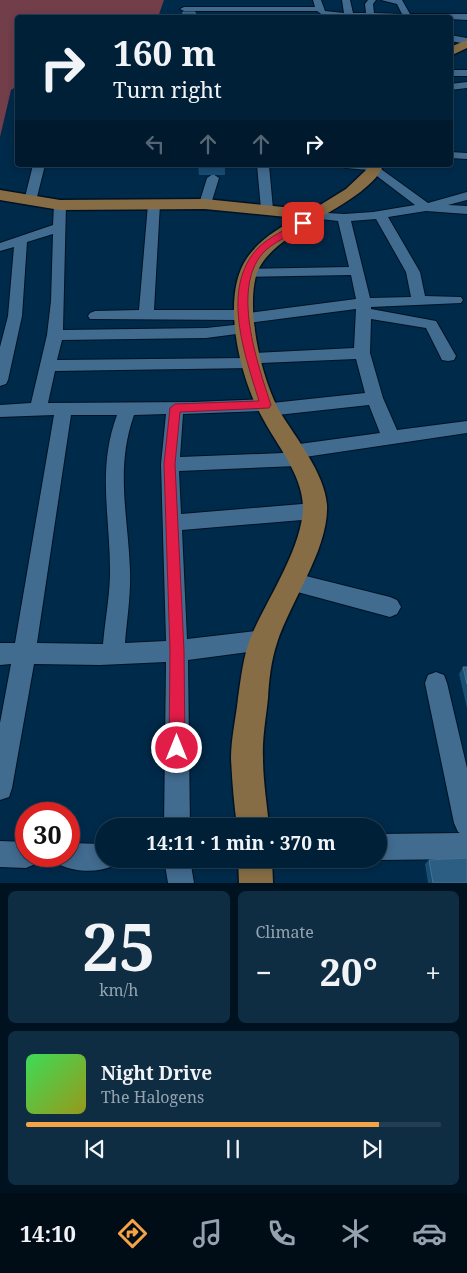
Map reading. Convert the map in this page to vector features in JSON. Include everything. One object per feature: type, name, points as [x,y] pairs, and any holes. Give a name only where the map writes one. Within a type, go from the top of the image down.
[{"type":"main road","points":[[453,50],[467,42]]},
{"type":"main road","points":[[252,818],[247,757],[255,679],[264,640],[305,548],[315,506],[303,469],[267,407],[252,361],[245,321],[244,281],[252,261],[263,248],[344,198],[376,167]]},
{"type":"main road","points":[[0,195],[60,205],[205,204],[316,215]]},
{"type":"main road","points":[[255,868],[256,883]]},
{"type":"street","points":[[197,14],[201,0]]},
{"type":"street","points":[[232,9],[241,0]]},
{"type":"street","points":[[253,9],[270,0]]},
{"type":"street","points":[[317,0],[320,10],[328,15]]},
{"type":"street","points":[[346,0],[349,15],[370,15],[369,4],[372,0]]},
{"type":"street","points":[[385,0],[400,2],[406,15]]},
{"type":"street","points":[[184,8],[197,14],[232,9],[295,13],[320,10]]},
{"type":"street","points":[[453,17],[467,17]]},
{"type":"street","points":[[453,39],[467,42]]},
{"type":"street","points":[[453,73],[467,73]]},
{"type":"street","points":[[453,87],[467,85]]},
{"type":"street","points":[[453,155],[467,156]]},
{"type":"street","points":[[30,201],[38,167]]},
{"type":"street","points":[[263,167],[267,210]]},
{"type":"street","points":[[376,167],[426,206],[467,210]]},
{"type":"street","points":[[205,204],[213,178]]},
{"type":"street","points":[[316,215],[344,218],[380,215],[467,196]]},
{"type":"street","points":[[146,314],[154,204]]},
{"type":"street","points":[[38,409],[55,335],[60,205]]},
{"type":"street","points":[[380,215],[413,272],[419,301]]},
{"type":"street","points":[[344,218],[364,308],[362,353],[375,398],[390,438]]},
{"type":"street","points":[[0,247],[60,227]]},
{"type":"street","points":[[0,380],[15,316],[21,240]]},
{"type":"street","points":[[247,273],[357,271]]},
{"type":"street","points":[[95,316],[146,314],[245,321],[419,301],[456,300]]},
{"type":"street","points":[[364,308],[431,324],[448,356]]},
{"type":"street","points":[[55,335],[206,333],[245,321]]},
{"type":"street","points":[[49,366],[252,361],[362,353]]},
{"type":"street","points":[[0,411],[267,407],[375,398]]},
{"type":"street","points":[[175,408],[170,464],[177,651],[176,818]]},
{"type":"street","points":[[113,654],[120,572],[114,478],[117,438],[127,409]]},
{"type":"street","points":[[0,788],[25,652],[62,410]]},
{"type":"street","points":[[170,464],[295,456],[390,438],[467,427]]},
{"type":"street","points":[[172,523],[314,511]]},
{"type":"street","points":[[290,581],[390,606]]},
{"type":"street","points":[[0,654],[25,652],[113,654],[177,651],[264,640]]},
{"type":"street","points":[[436,683],[467,823]]},
{"type":"street","points":[[387,847],[467,846]]},
{"type":"street","points":[[0,854],[15,855]]},
{"type":"street","points":[[80,856],[95,856]]},
{"type":"street","points":[[178,868],[181,883]]},
{"type":"shaded area","points":[[0,0],[164,0],[159,15],[15,15],[15,87],[11,90],[0,137]]},
{"type":"building","points":[[183,12],[195,12],[196,15],[183,15]]},
{"type":"building","points":[[463,667],[467,667],[467,684]]},
{"type":"building","points":[[467,858],[467,883],[433,883],[429,860]]},
{"type":"route","points":[[177,748],[177,651],[170,464],[175,408],[265,405],[253,364],[243,315],[244,281],[252,261],[263,248],[303,223]]}]
